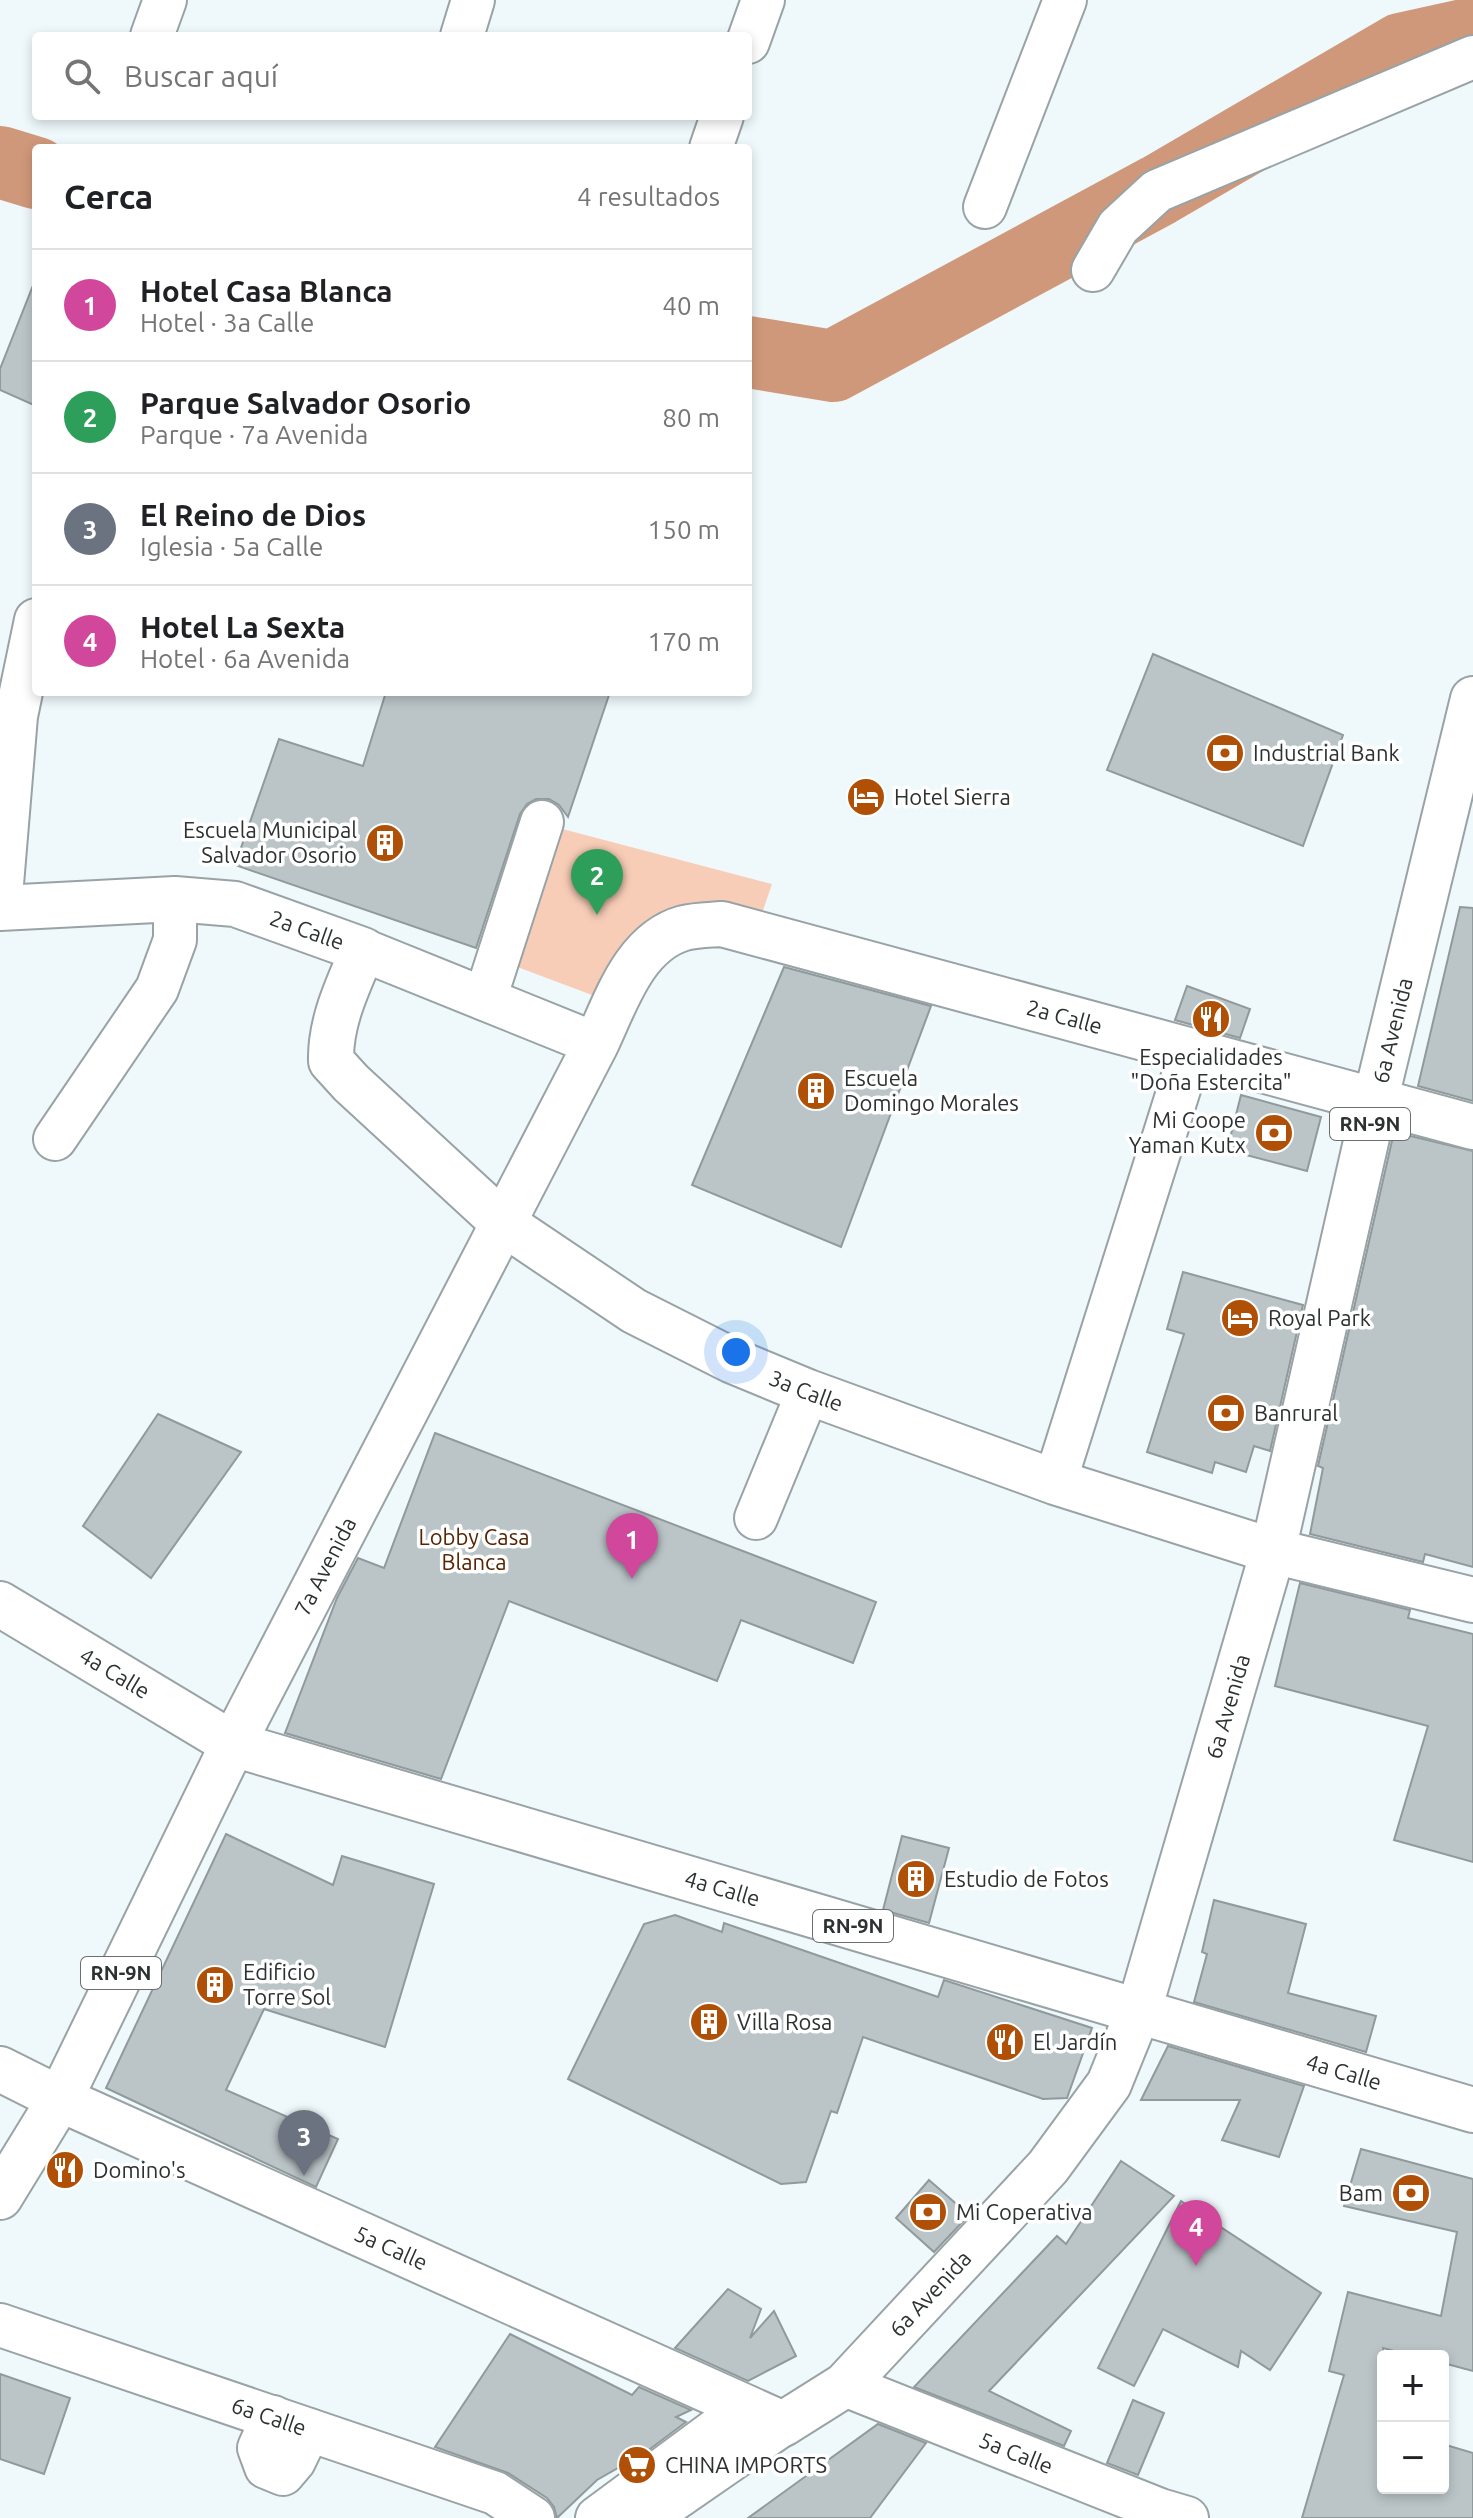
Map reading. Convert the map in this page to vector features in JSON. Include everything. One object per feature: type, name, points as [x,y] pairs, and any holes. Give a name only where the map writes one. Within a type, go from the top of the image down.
[{"type":"main road","name":"6a Avenida","points":[[765,2416],[845,2385],[1048,2167],[1109,2084],[1139,2010],[1273,1551],[1375,1102],[1473,699]]},
{"type":"main road","name":"2a Calle","points":[[0,908],[175,899],[235,904],[363,950]]},
{"type":"main road","name":"2a Calle","points":[[657,941],[684,928],[722,924],[1473,1127]]},
{"type":"main road","name":"7a Avenida","points":[[0,2197],[60,2099],[233,1744],[596,1044],[630,972],[657,941]]},
{"type":"main road","name":"3a Calle","points":[[363,950],[343,997],[325,1069],[351,1083],[503,1223],[634,1311],[733,1361],[808,1392],[1055,1482],[1273,1551],[1473,1600]]},
{"type":"main road","name":"4a Calle","points":[[0,1604],[233,1744],[1473,2110]]},
{"type":"main road","name":"5a Calle","points":[[0,2069],[60,2099],[765,2416]]},
{"type":"street","points":[[153,32],[165,0]]},
{"type":"street","points":[[463,32],[473,0]]},
{"type":"street","points":[[752,32],[763,0]]},
{"type":"street","points":[[985,207],[1065,0]]},
{"type":"street","points":[[1093,270],[1118,227],[1157,191],[1473,57]]},
{"type":"street","points":[[712,144],[721,120]]},
{"type":"street","points":[[0,908],[16,716],[32,641]]},
{"type":"street","points":[[485,999],[542,822]]},
{"type":"street","points":[[55,1139],[157,989],[175,940],[175,899]]},
{"type":"street","name":"2a Calle","points":[[363,950],[596,1044]]},
{"type":"street","points":[[1055,1482],[1191,1051]]},
{"type":"street","points":[[756,1518],[808,1392]]},
{"type":"street","name":"6a Calle","points":[[0,2325],[495,2493],[533,2518]]},
{"type":"street","name":"5a Calle","points":[[845,2385],[1168,2515]]},
{"type":"street","points":[[597,2518],[765,2416]]},
{"type":"street","name":"6a Avenida","points":[[647,2518],[765,2416]]},
{"type":"shaded area","points":[[551,826],[772,884],[760,919],[713,907],[600,998],[512,965]]},
{"type":"building","points":[[32,288],[32,404],[0,390],[0,369]]},
{"type":"building","name":"Industrial Bank","points":[[1153,654],[1343,735],[1303,846],[1107,770]]},
{"type":"building","name":"Escuela Municipal Salvador Osorio","points":[[385,696],[609,696],[568,817],[559,805],[549,799],[536,799],[527,804],[520,814],[476,948],[235,865],[279,739],[363,766]]},
{"type":"building","points":[[1460,907],[1473,908],[1473,1101],[1418,1086]]},
{"type":"building","name":"Escuela Domingo Morales","points":[[784,967],[931,1006],[841,1247],[692,1185]]},
{"type":"building","name":"Especialidades \"Doña Estercita\"","points":[[1187,986],[1250,1009],[1240,1038],[1175,1020]]},
{"type":"building","name":"Mi Coope Yaman Kutx","points":[[1241,1095],[1321,1117],[1307,1171],[1227,1150]]},
{"type":"building","points":[[1394,1132],[1473,1151],[1473,1567],[1425,1554],[1423,1562],[1310,1534],[1323,1468],[1318,1466]]},
{"type":"building","points":[[1183,1272],[1303,1305],[1270,1451],[1254,1446],[1246,1472],[1215,1462],[1212,1473],[1147,1452],[1184,1334],[1167,1329]]},
{"type":"building","points":[[158,1414],[241,1452],[151,1578],[83,1526]]},
{"type":"building","points":[[435,1433],[876,1602],[853,1663],[741,1620],[717,1681],[509,1601],[441,1779],[285,1733],[337,1598],[358,1558],[384,1568]]},
{"type":"building","points":[[1300,1583],[1410,1610],[1408,1618],[1473,1634],[1473,1862],[1394,1840],[1428,1726],[1275,1686]]},
{"type":"building","points":[[226,1834],[333,1885],[342,1856],[434,1884],[385,2047],[264,2009],[226,2090],[338,2139],[316,2187],[106,2088]]},
{"type":"building","name":"Estudio de Fotos","points":[[902,1836],[949,1848],[929,1923],[883,1910]]},
{"type":"building","points":[[1214,1900],[1306,1924],[1288,1993],[1376,2016],[1366,2052],[1194,2002],[1207,1954],[1202,1952]]},
{"type":"building","name":"Villa Rosa","points":[[675,1915],[722,1932],[724,1923],[938,1997],[944,1980],[1092,2028],[1067,2098],[1043,2099],[863,2037],[837,2113],[831,2111],[806,2182],[781,2184],[568,2079],[644,1924]]},
{"type":"building","points":[[1168,2046],[1304,2086],[1279,2157],[1222,2140],[1240,2100],[1141,2100]]},
{"type":"building","points":[[1361,2149],[1473,2179],[1473,2371],[1449,2365],[1449,2350],[1377,2350],[1377,2494],[1449,2494],[1449,2446],[1473,2453],[1473,2518],[1302,2518],[1344,2375],[1329,2371],[1348,2292],[1441,2316],[1457,2232],[1344,2206]]},
{"type":"building","points":[[1121,2161],[1174,2196],[989,2391],[1071,2431],[1064,2446],[914,2387],[1057,2236],[1066,2244]]},
{"type":"building","name":"Mi Coperativa","points":[[929,2180],[969,2215],[934,2252],[896,2218]]},
{"type":"building","points":[[1181,2201],[1321,2293],[1270,2370],[1241,2351],[1238,2367],[1163,2329],[1134,2386],[1098,2368]]},
{"type":"building","points":[[728,2289],[761,2309],[750,2338],[774,2311],[796,2356],[748,2381],[675,2348]]},
{"type":"building","points":[[510,2334],[632,2395],[639,2387],[691,2410],[676,2417],[686,2422],[646,2452],[597,2480],[557,2518],[547,2498],[508,2473],[435,2447]]},
{"type":"building","points":[[0,2374],[70,2398],[44,2474],[0,2459]]},
{"type":"building","points":[[1133,2400],[1164,2413],[1138,2475],[1107,2463]]},
{"type":"building","points":[[878,2424],[926,2443],[870,2518],[748,2518]]},
{"type":"waterway","points":[[752,353],[833,366],[1159,190],[1401,49],[1473,33]]},
{"type":"waterway","points":[[0,162],[32,172]]},
{"type":"place","name":"Industrial Bank","points":[[1225,753]]},
{"type":"place","name":"Hotel Sierra","points":[[866,797]]},
{"type":"place","name":"Escuela Municipal Salvador Osorio","points":[[385,843]]},
{"type":"place","name":"Parque Salvador Osorio","points":[[597,915]]},
{"type":"place","name":"Especialidades \"Doña Estercita\"","points":[[1211,1019]]},
{"type":"place","name":"Escuela Domingo Morales","points":[[816,1091]]},
{"type":"place","name":"Mi Coope Yaman Kutx","points":[[1274,1133]]},
{"type":"place","name":"Royal Park","points":[[1240,1318]]},
{"type":"place","name":"Banrural","points":[[1226,1413]]},
{"type":"place","name":"Hotel Casa Blanca","points":[[632,1579]]},
{"type":"place","name":"Estudio de Fotos","points":[[916,1879]]},
{"type":"place","name":"Edificio Torre Sol","points":[[215,1985]]},
{"type":"place","name":"Villa Rosa","points":[[709,2022]]},
{"type":"place","name":"El Jardín","points":[[1005,2042]]},
{"type":"place","name":"Domino's","points":[[65,2170]]},
{"type":"place","name":"El Reino de Dios","points":[[304,2176]]},
{"type":"place","name":"Bam","points":[[1411,2193]]},
{"type":"place","name":"Mi Coperativa","points":[[928,2212]]},
{"type":"place","name":"Hotel La Sexta","points":[[1196,2266]]},
{"type":"place","name":"CHINA IMPORTS","points":[[637,2465]]},
{"type":"park label","name":"Lobby Casa Blanca","points":[[474,1550]]}]
